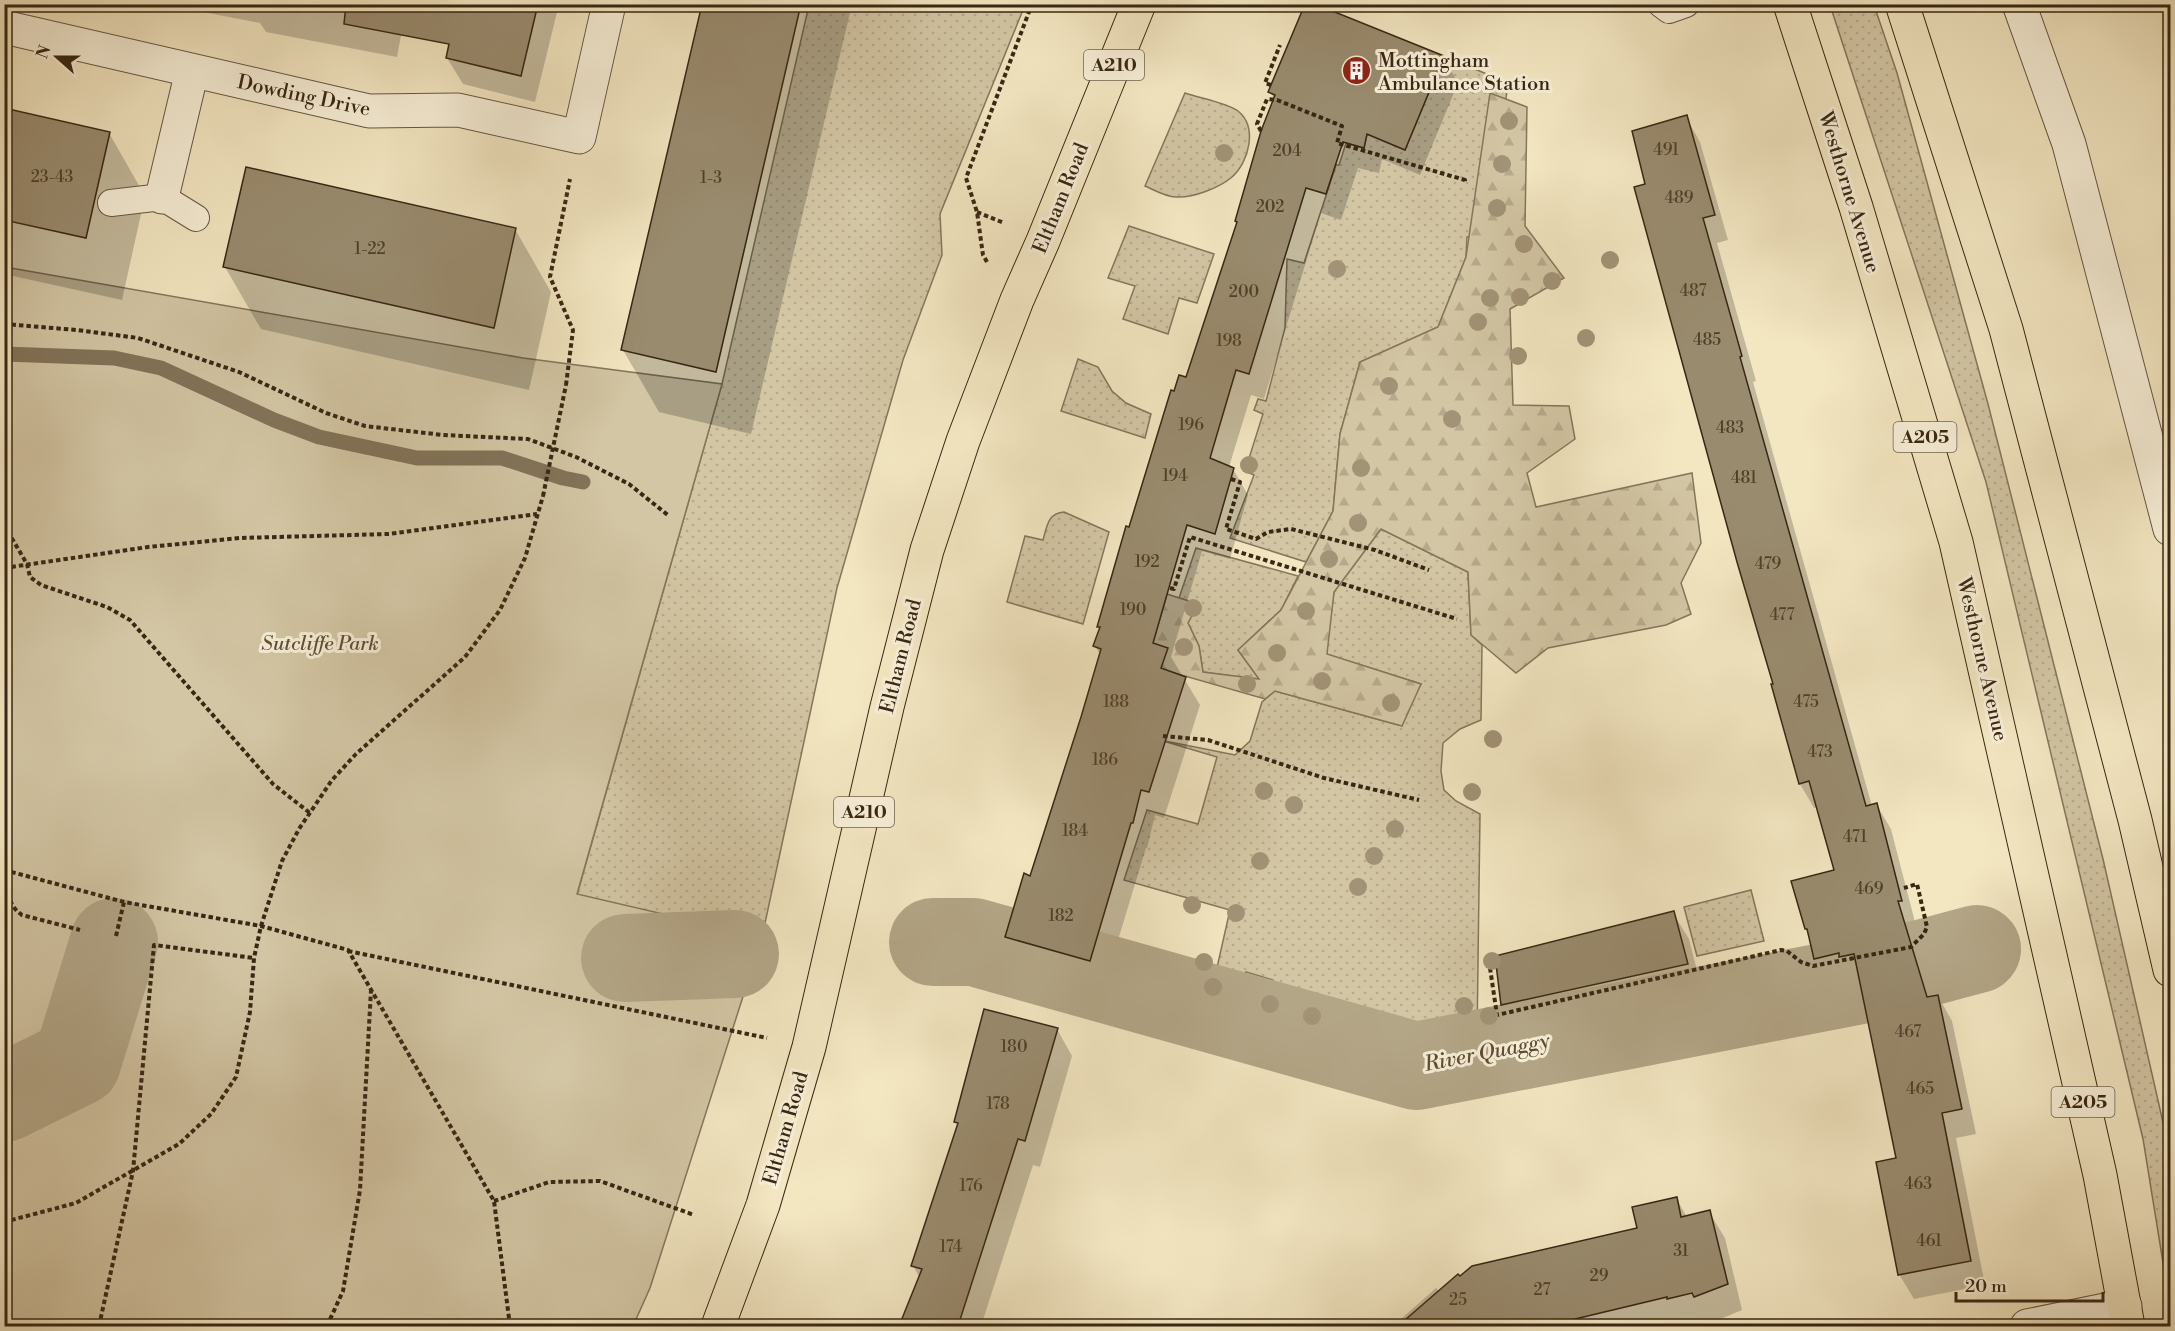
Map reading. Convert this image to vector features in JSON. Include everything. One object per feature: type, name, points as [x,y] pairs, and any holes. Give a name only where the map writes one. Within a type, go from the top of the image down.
[{"type":"highway","name":"Eltham Road","points":[[718,1326],[763,1204],[809,1047],[887,707],[927,550],[963,441],[1014,308],[1139,4]]},
{"type":"highway","name":"Westhorne Avenue","points":[[1790,4],[1856,207],[1956,542],[2097,1164],[2127,1316]]},
{"type":"highway","points":[[1902,4],[2006,329],[2135,820],[2170,970]]},
{"type":"street","points":[[579,137],[609,4]]},
{"type":"street","points":[[2019,4],[2069,144],[2170,529]]},
{"type":"street","name":"Dowding Drive","points":[[4,27],[369,111],[458,110],[579,137]]},
{"type":"street","points":[[162,196],[192,71]]},
{"type":"street","points":[[2027,1326],[2127,1316]]},
{"type":"lane","points":[[1661,4],[1669,10],[1686,4]]},
{"type":"lane","points":[[111,203],[162,196],[196,218]]},
{"type":"path","points":[[1007,225],[977,212],[966,178],[1032,4]]},
{"type":"path","points":[[1271,86],[1265,83],[1280,45]]},
{"type":"path","points":[[1261,131],[1257,124],[1267,99],[1277,100],[1342,126],[1337,143],[1465,180],[1464,183]]},
{"type":"path","points":[[4,1222],[76,1203],[179,1144],[211,1114],[236,1077],[249,1012],[254,958],[261,926],[282,861],[332,780],[356,754],[465,657],[500,610],[525,558],[543,496],[566,386],[573,330],[550,278],[579,137]]},
{"type":"path","points":[[4,324],[138,338],[239,372],[326,413],[365,426],[443,435],[528,439],[576,457],[629,484],[669,516]]},
{"type":"path","points":[[1230,479],[1240,482],[1226,530],[1256,539],[1268,532],[1291,529],[1375,550],[1429,570]]},
{"type":"path","points":[[4,568],[160,546],[240,538],[389,534],[537,514]]},
{"type":"path","points":[[4,525],[27,564],[30,577],[41,585],[107,607],[130,620],[273,784],[310,813]]},
{"type":"path","points":[[1170,588],[1174,589],[1190,537],[1457,619]]},
{"type":"path","points":[[1162,736],[1208,740],[1324,778],[1419,800]]},
{"type":"path","points":[[80,930],[22,915],[14,910],[6,889],[5,870],[124,902],[261,926],[348,951],[809,1047]]},
{"type":"path","points":[[1490,968],[1497,1015],[1781,950],[1787,951],[1795,959],[1807,965],[1851,959],[1911,947],[1924,934],[1927,927],[1917,884],[1904,888]]},
{"type":"path","points":[[116,936],[124,902]]},
{"type":"path","points":[[99,1326],[133,1171],[154,945],[254,958]]},
{"type":"path","points":[[348,951],[494,1201],[510,1326]]},
{"type":"path","points":[[327,1326],[343,1291],[360,1190],[371,989]]},
{"type":"path","points":[[494,1201],[549,1182],[600,1181],[694,1215]]},
{"type":"green space","points":[[809,5],[1025,5],[940,214],[942,255],[903,360],[837,588],[762,937],[577,895],[722,384]]},
{"type":"green space","points":[[1830,5],[1874,5],[1897,73],[1988,404],[2103,859],[2170,1153],[2170,1306],[2143,1139],[1986,482]]},
{"type":"green space","points":[[1444,56],[1508,83],[1488,234],[1467,237],[1466,257],[1438,327],[1360,362],[1340,434],[1333,511],[1306,562],[1230,538],[1254,475],[1245,471],[1263,414],[1254,410],[1258,399],[1266,401],[1285,328],[1287,259],[1304,263],[1336,165],[1339,165],[1346,143],[1364,148],[1367,134],[1405,150]]},
{"type":"green space","points":[[1185,93],[1238,111],[1248,126],[1249,144],[1243,163],[1227,181],[1198,194],[1172,197],[1145,186]]},
{"type":"green space","points":[[1490,93],[1527,107],[1525,226],[1564,278],[1510,309],[1513,405],[1569,406],[1575,439],[1527,473],[1536,507],[1692,473],[1701,543],[1681,583],[1691,614],[1666,625],[1548,648],[1516,673],[1471,635],[1468,572],[1381,529],[1334,592],[1327,654],[1421,684],[1402,726],[1275,691],[1265,699],[1160,669],[1153,643],[1167,594],[1198,604],[1188,623],[1199,646],[1203,672],[1259,679],[1238,650],[1281,610],[1333,511],[1340,434],[1360,362],[1438,327],[1466,257]]},
{"type":"green space","points":[[1129,226],[1214,254],[1197,303],[1179,298],[1168,334],[1123,319],[1135,286],[1108,278]]},
{"type":"green space","name":"Sutcliffe Park","points":[[5,267],[523,358],[722,384],[577,894],[762,937],[650,1288],[633,1326],[5,1326]]},
{"type":"green space","points":[[1078,359],[1098,367],[1112,391],[1126,403],[1151,414],[1145,438],[1061,411]]},
{"type":"green space","points":[[1064,512],[1109,532],[1083,624],[1007,602],[1025,536],[1043,540],[1051,518]]},
{"type":"green space","points":[[1381,529],[1468,572],[1471,635],[1482,645],[1481,720],[1460,729],[1443,743],[1441,771],[1444,790],[1456,801],[1480,814],[1477,1037],[1419,1049],[1125,970],[1127,965],[1269,1000],[1273,980],[1246,972],[1243,978],[1216,972],[1230,910],[1124,880],[1147,810],[1198,824],[1217,757],[1160,740],[1235,755],[1250,741],[1262,702],[1275,691],[1399,725],[1421,684],[1326,654],[1334,592]]},
{"type":"green space","points":[[1196,548],[1298,576],[1281,610],[1238,650],[1260,680],[1203,672],[1199,646],[1188,623],[1198,604],[1179,598]]},
{"type":"green space","points":[[1751,890],[1764,941],[1697,956],[1684,907]]},
{"type":"building","points":[[346,4],[538,4],[521,76],[446,58],[449,44],[344,24]]},
{"type":"building","points":[[702,4],[801,4],[716,372],[621,350]]},
{"type":"building","points":[[1305,4],[1315,4],[1444,56],[1405,150],[1367,134],[1364,148],[1343,142],[1326,194],[1306,188],[1249,374],[1236,370],[1210,458],[1234,468],[1215,534],[1187,525],[1153,643],[1168,648],[1161,668],[1186,677],[1149,792],[1141,790],[1090,961],[1005,937],[1024,873],[1030,876],[1081,717],[1101,649],[1093,646],[1100,627],[1097,627],[1126,526],[1129,527],[1171,390],[1174,391],[1179,375],[1186,377],[1237,222],[1235,221],[1261,131],[1275,95],[1268,92]]},
{"type":"building","points":[[4,108],[110,132],[86,238],[4,220]]},
{"type":"building","points":[[1687,115],[1715,215],[1703,218],[1866,806],[1877,803],[1902,901],[1898,901],[1927,997],[1938,995],[1962,1109],[1942,1113],[1971,1261],[1898,1275],[1876,1162],[1896,1158],[1854,954],[1839,957],[1839,953],[1814,959],[1791,881],[1834,870],[1809,781],[1799,784],[1634,187],[1645,184],[1632,131]]},
{"type":"building","points":[[246,167],[516,228],[494,328],[223,267]]},
{"type":"building","points":[[1674,911],[1688,964],[1501,1005],[1495,956]]},
{"type":"building","points":[[984,1009],[1058,1028],[1025,1141],[1018,1139],[958,1326],[899,1326],[922,1269],[911,1266],[958,1123],[954,1122]]},
{"type":"building","points":[[1677,1197],[1681,1217],[1710,1210],[1728,1284],[1694,1297],[1692,1293],[1667,1299],[1667,1297],[1546,1326],[1398,1326],[1458,1274],[1460,1276],[1472,1266],[1637,1228],[1632,1207]]},
{"type":"waterway","points":[[4,354],[114,358],[161,368],[274,420],[319,437],[417,458],[502,458],[563,478],[583,482]]},
{"type":"waterway","name":"River Quaggy","points":[[4,1098],[77,1062],[114,942]]},
{"type":"waterway","name":"River Quaggy","points":[[933,942],[974,942],[1416,1066],[1865,979],[1977,949]]},
{"type":"waterway","name":"River Quaggy","points":[[625,958],[735,954]]},
{"type":"place","name":"Mottingham Ambulance Station","points":[[1357,71]]}]
